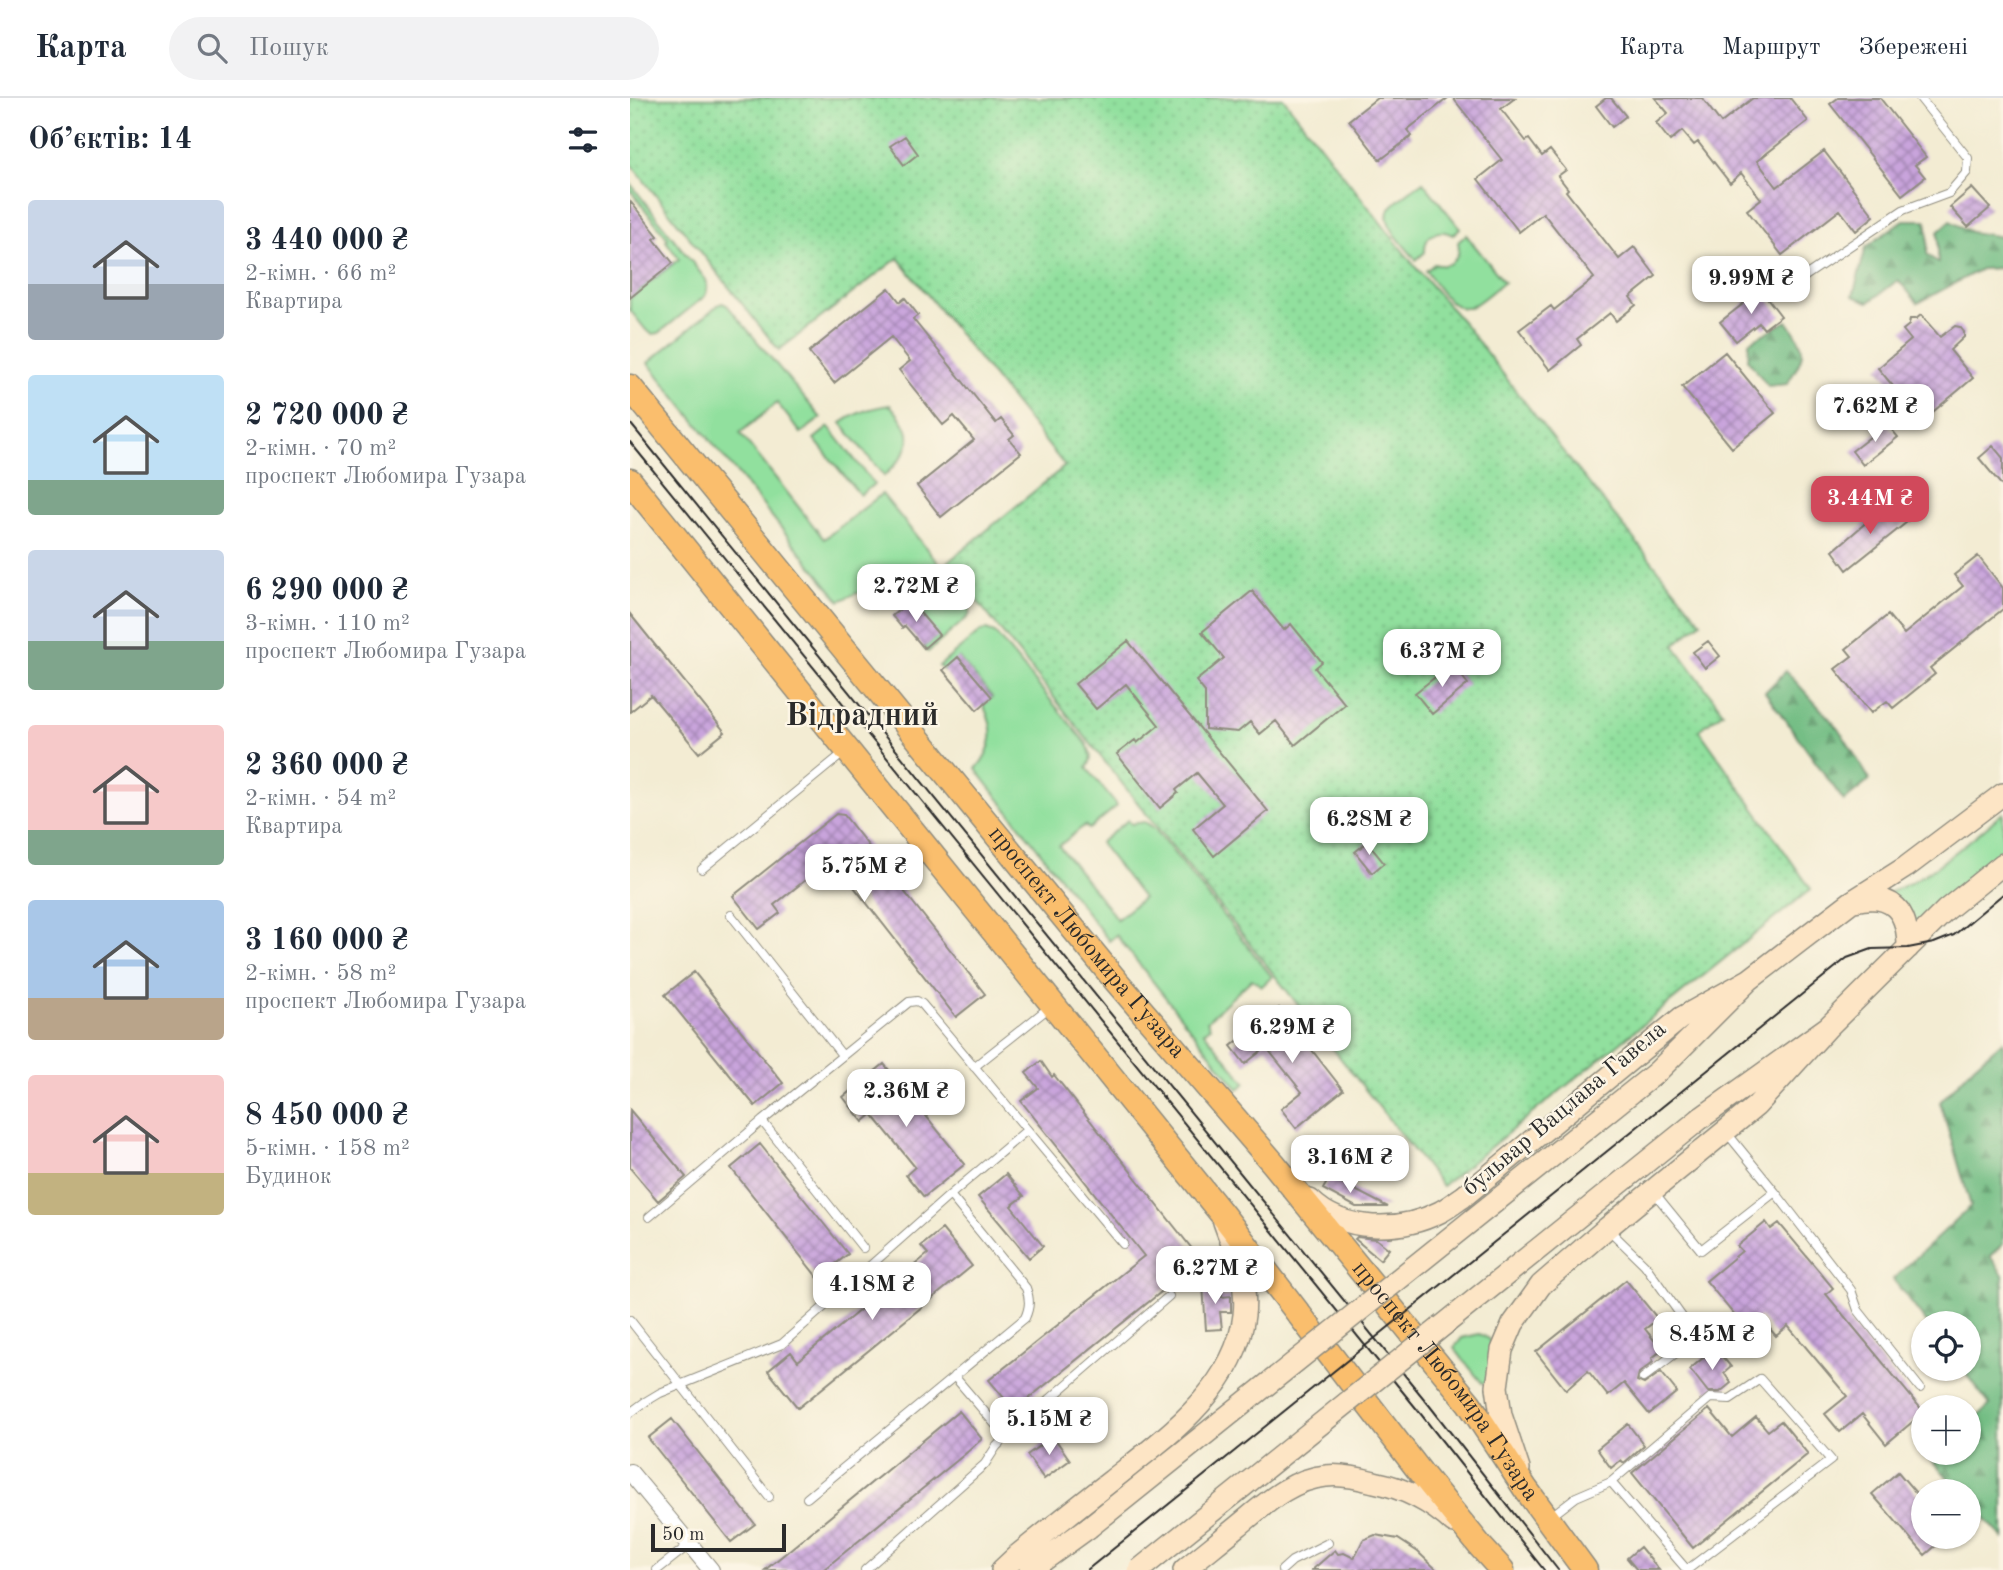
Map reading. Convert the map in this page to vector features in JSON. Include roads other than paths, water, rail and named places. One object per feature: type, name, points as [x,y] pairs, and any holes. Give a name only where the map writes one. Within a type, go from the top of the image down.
[{"type":"main road","name":"проспект Любомира Гузара","points":[[630,387],[1117,982],[1274,1164],[1469,1403],[1525,1488],[1585,1570]]},
{"type":"main road","points":[[630,481],[1222,1213],[1396,1441],[1502,1570]]},
{"type":"main road","name":"бульвар Вацлава Гавела","points":[[1030,1570],[1088,1528],[1657,1072],[1749,980],[1851,902],[1906,867],[2003,794]]},
{"type":"main road","points":[[1525,1488],[1501,1415],[1497,1387],[1504,1343],[1513,1324],[1541,1285],[1756,1107],[1828,1027],[1946,910],[2003,864]]},
{"type":"main road","points":[[1851,902],[1876,899],[1894,905],[1906,923],[1908,948]]},
{"type":"main road","points":[[1274,1164],[1316,1207],[1332,1216],[1375,1226],[1397,1226],[1422,1220],[1441,1212],[1463,1197],[1681,1018],[1749,980]]},
{"type":"main road","points":[[1139,1570],[1701,1118],[1828,1027]]},
{"type":"main road","points":[[1002,1570],[1019,1553],[1174,1431],[1217,1384],[1234,1354],[1244,1316],[1244,1285],[1222,1213]]},
{"type":"main road","points":[[1184,1570],[1279,1493],[1301,1482],[1326,1476],[1382,1483],[1406,1492],[1439,1509],[1481,1547]]},
{"type":"street","points":[[630,1472],[711,1570]]},
{"type":"lane","points":[[1783,291],[1903,210],[1949,193],[1967,172],[1968,158],[1920,98]]},
{"type":"lane","points":[[702,869],[848,750]]},
{"type":"lane","points":[[731,915],[842,1055]]},
{"type":"lane","points":[[649,1217],[842,1055],[914,1001],[922,1004],[1123,1244]]},
{"type":"lane","points":[[974,1067],[1053,1004]]},
{"type":"lane","points":[[762,1121],[863,1248]]},
{"type":"lane","points":[[630,1413],[649,1398],[782,1344],[1027,1130]]},
{"type":"lane","points":[[1725,1131],[1852,1290],[1858,1310],[1920,1388]]},
{"type":"lane","points":[[1652,1191],[1701,1250],[1775,1192]]},
{"type":"lane","points":[[807,1498],[1025,1318],[1029,1309],[1026,1288],[950,1195]]},
{"type":"lane","points":[[1607,1228],[1645,1265],[1692,1331],[1685,1346],[1643,1378]]},
{"type":"lane","points":[[865,1570],[985,1464],[1006,1437],[1169,1297]]},
{"type":"lane","points":[[630,1320],[769,1497]]},
{"type":"lane","points":[[954,1376],[1006,1437]]},
{"type":"lane","points":[[1547,1519],[1576,1497],[1611,1482],[1710,1398],[1730,1399],[1760,1379],[1831,1460],[1687,1570],[1611,1482]]},
{"type":"lane","points":[[1282,1570],[1328,1543]]},
{"type":"lane","points":[[657,1570],[690,1544]]},
{"type":"tram line","points":[[630,423],[1429,1405],[1558,1570]]},
{"type":"tram line","points":[[630,442],[1420,1413],[1544,1570]]},
{"type":"tram line","points":[[1087,1570],[1847,958],[1872,949],[1908,948],[1934,943],[1954,935],[2003,894]]},
{"type":"district","name":"Відрадний","points":[[862,717]]}]
